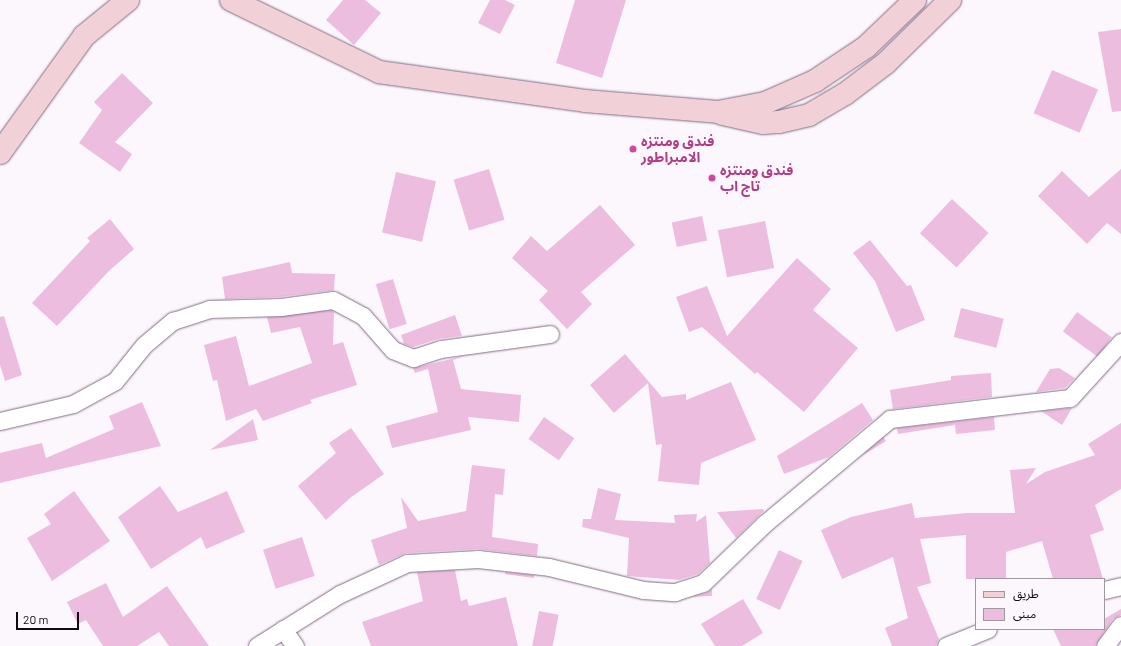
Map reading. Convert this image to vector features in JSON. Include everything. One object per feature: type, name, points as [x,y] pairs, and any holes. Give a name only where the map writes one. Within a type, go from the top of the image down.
[{"type":"main road","points":[[0,153],[84,36],[128,0]]},
{"type":"main road","points":[[231,0],[379,72],[585,101],[718,112],[765,103],[815,81],[866,47],[915,0]]},
{"type":"main road","points":[[718,112],[732,118],[763,123],[779,122],[809,114],[845,94],[886,63],[950,0]]},
{"type":"street","points":[[0,421],[73,404],[115,381],[144,345],[173,321],[209,309],[280,307],[332,300],[363,316],[393,350],[413,358],[440,349],[550,334]]},
{"type":"street","points":[[257,646],[340,594],[407,563],[478,559],[548,567],[643,590],[675,592],[703,583],[764,524],[890,419],[1070,398],[1121,342]]},
{"type":"street","points":[[1105,590],[1121,586]]},
{"type":"street","points":[[1105,646],[1121,625]]},
{"type":"street","points":[[283,629],[295,646]]},
{"type":"street","points":[[946,646],[986,630]]},
{"type":"building","points":[[343,0],[365,0],[381,13],[354,45],[326,20]]},
{"type":"building","points":[[490,0],[505,0],[515,5],[500,34],[478,23]]},
{"type":"building","points":[[575,0],[626,0],[602,78],[556,63]]},
{"type":"building","points":[[1121,29],[1121,111],[1112,112],[1098,32]]},
{"type":"building","points":[[1052,70],[1098,90],[1080,133],[1034,113]]},
{"type":"building","points":[[122,73],[153,103],[115,142],[132,154],[120,172],[79,143],[102,110],[94,102]]},
{"type":"building","points":[[489,169],[504,220],[469,231],[454,180]]},
{"type":"building","points":[[1121,169],[1121,234],[1107,223],[1087,244],[1038,196],[1062,171],[1089,197]]},
{"type":"building","points":[[396,172],[436,181],[422,242],[382,232]]},
{"type":"building","points":[[952,199],[989,233],[957,267],[920,233]]},
{"type":"building","points":[[600,205],[635,245],[581,292],[592,304],[567,329],[539,300],[548,291],[512,258],[531,236],[547,251]]},
{"type":"building","points":[[702,216],[707,240],[677,247],[672,222]]},
{"type":"building","points":[[110,219],[134,249],[109,271],[57,326],[32,303],[90,241],[87,238]]},
{"type":"building","points":[[765,221],[774,268],[727,277],[718,230]]},
{"type":"building","points":[[870,240],[907,286],[911,285],[925,320],[896,332],[875,281],[853,253]]},
{"type":"building","points":[[797,258],[831,289],[813,310],[858,348],[804,412],[757,372],[755,374],[702,327],[689,332],[676,297],[707,286],[727,336]]},
{"type":"building","points":[[290,262],[292,273],[335,274],[334,290],[280,297],[225,299],[222,277]]},
{"type":"building","points":[[393,279],[407,324],[390,329],[376,284]]},
{"type":"building","points":[[961,308],[1004,319],[996,348],[954,337]]},
{"type":"building","points":[[331,310],[334,312],[333,345],[343,342],[357,385],[310,400],[312,403],[263,421],[256,409],[226,421],[217,380],[213,381],[204,345],[236,336],[249,386],[312,363],[300,327],[271,333],[267,317]]},
{"type":"building","points":[[1077,312],[1112,337],[1098,357],[1063,331]]},
{"type":"building","points":[[455,315],[462,336],[438,339],[413,347],[404,344],[401,335]]},
{"type":"building","points":[[4,316],[22,375],[5,381],[0,365],[0,317]]},
{"type":"building","points":[[625,354],[662,397],[686,394],[686,400],[731,382],[756,440],[701,463],[699,485],[658,481],[662,444],[656,445],[648,383],[614,413],[590,385]]},
{"type":"building","points":[[464,356],[453,360],[461,389],[521,395],[519,422],[468,417],[471,430],[392,448],[386,426],[438,412],[428,369],[415,373],[413,368]]},
{"type":"building","points":[[1059,368],[1075,378],[1065,388],[1036,392],[1050,369]]},
{"type":"building","points":[[991,373],[992,397],[893,409],[890,390],[951,380],[951,376]]},
{"type":"building","points":[[142,402],[161,446],[0,483],[0,453],[42,443],[46,458],[114,429],[109,416]]},
{"type":"building","points":[[862,403],[873,420],[829,457],[784,474],[777,456]]},
{"type":"building","points":[[1071,408],[1062,425],[1041,411]]},
{"type":"building","points":[[544,417],[574,438],[559,460],[529,439]]},
{"type":"building","points":[[994,417],[995,430],[956,434],[955,425],[898,434],[897,428]]},
{"type":"building","points":[[253,419],[258,440],[210,450]]},
{"type":"building","points":[[1121,423],[1121,489],[1095,505],[1104,530],[1090,535],[1103,578],[1053,578],[1042,541],[1006,552],[1006,578],[966,579],[966,535],[920,539],[931,583],[917,587],[939,639],[936,646],[892,646],[885,628],[908,618],[893,557],[842,579],[821,530],[851,517],[912,503],[915,518],[966,513],[1015,513],[1010,470],[1036,468],[1026,484],[1045,472],[1095,455],[1088,444]]},
{"type":"building","points":[[351,428],[384,474],[350,498],[326,520],[298,486],[336,453],[329,443]]},
{"type":"building","points":[[883,437],[886,441],[860,457]]},
{"type":"building","points":[[472,465],[505,469],[503,495],[495,494],[492,537],[538,544],[537,556],[478,549],[406,553],[379,565],[371,540],[407,528],[401,497],[418,521],[466,511]]},
{"type":"building","points":[[160,486],[178,512],[227,491],[245,532],[206,549],[201,537],[151,569],[118,517]]},
{"type":"building","points":[[598,488],[621,494],[615,520],[675,523],[674,515],[697,514],[696,522],[706,515],[710,563],[698,574],[679,580],[627,576],[629,538],[582,527],[583,519],[591,519]]},
{"type":"building","points":[[74,491],[110,541],[52,581],[27,538],[51,524],[44,514]]},
{"type":"building","points":[[763,509],[764,511],[736,538],[717,512]]},
{"type":"building","points":[[302,537],[315,576],[276,589],[263,550]]},
{"type":"building","points":[[779,550],[803,561],[780,610],[756,599]]},
{"type":"building","points":[[455,570],[461,601],[467,599],[469,606],[506,597],[518,646],[371,646],[362,622],[423,601],[417,572]]},
{"type":"building","points":[[505,572],[534,575],[534,578],[505,574]]},
{"type":"building","points":[[106,583],[123,617],[167,586],[209,646],[169,646],[159,632],[137,646],[103,646],[86,620],[78,624],[67,602]]},
{"type":"building","points":[[712,589],[712,596],[691,597],[706,593]]},
{"type":"building","points":[[743,599],[763,633],[742,646],[715,646],[701,624]]},
{"type":"building","points":[[1121,609],[1121,615],[1113,619],[1095,646],[1061,646],[1053,630],[1105,630],[1105,618]]},
{"type":"building","points":[[539,611],[559,615],[553,646],[532,646]]},
{"type":"place","name":"فندق ومنتزه الامبراطور","points":[[633,149]]},
{"type":"place","name":"فندق ومنتزه تاج اب","points":[[712,178]]}]
